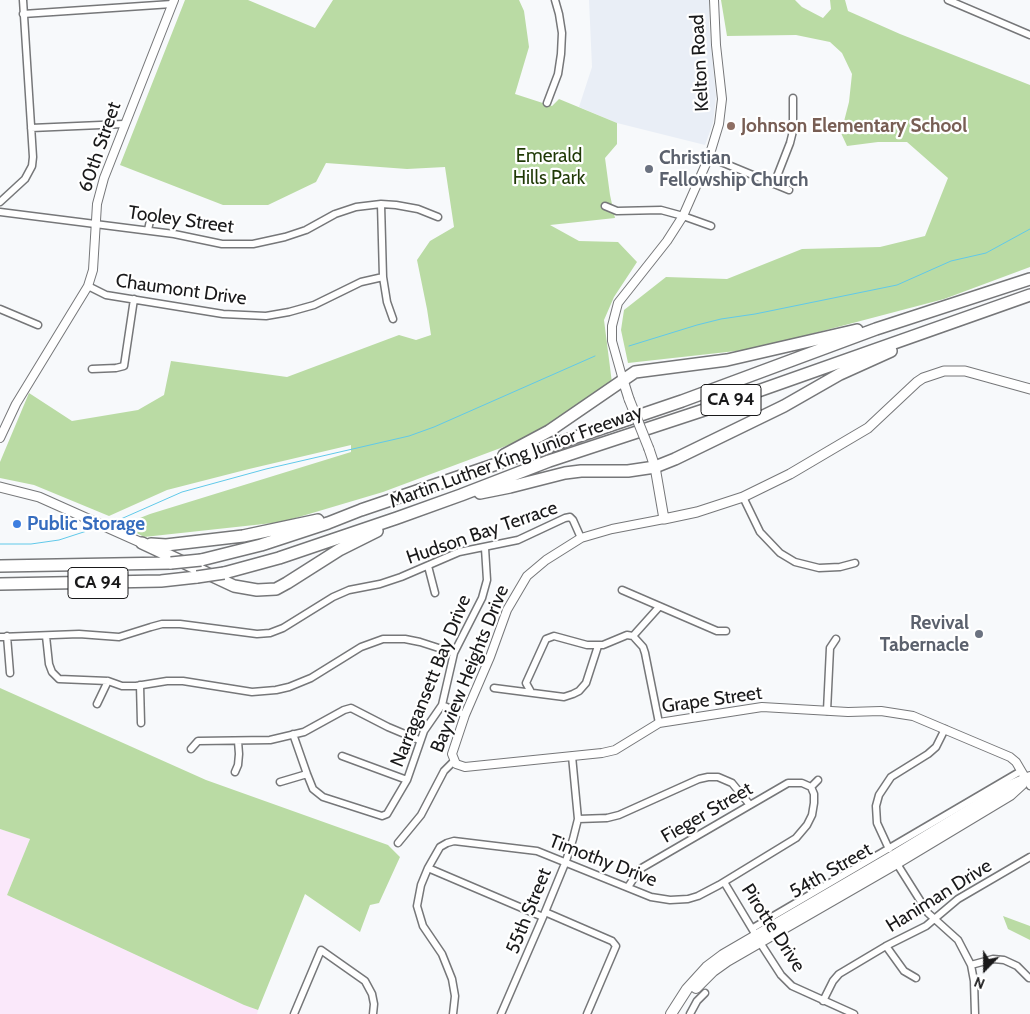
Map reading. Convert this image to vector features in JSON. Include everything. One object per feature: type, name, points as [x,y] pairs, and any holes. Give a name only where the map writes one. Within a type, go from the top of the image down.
[{"type":"highway","name":"Martin Luther King Junior Freeway","points":[[0,566],[171,563],[201,560],[261,545],[682,400],[876,329],[1030,279]]},
{"type":"highway","name":"Martin Luther King Junior Freeway","points":[[0,584],[161,581],[224,573],[279,558],[397,518],[549,461],[710,408],[1030,295]]},
{"type":"highway","points":[[461,495],[510,487],[564,473],[628,471],[655,467],[784,406],[865,362],[1001,305]]},
{"type":"highway","points":[[456,478],[535,440],[635,372],[727,360],[855,330],[876,329]]},
{"type":"highway","points":[[142,542],[166,546],[243,536],[361,510]]},
{"type":"highway","points":[[142,542],[234,586],[257,590],[276,588],[287,583],[339,550],[376,532],[397,518]]},
{"type":"main road","name":"Bayview Heights Drive","points":[[664,520],[743,498],[790,474],[835,450],[868,428],[917,382],[944,371],[965,371],[1030,390]]},
{"type":"main road","name":"Kelton Road","points":[[623,380],[655,467],[664,520]]},
{"type":"main road","points":[[0,487],[39,497],[142,542]]},
{"type":"main road","name":"54th Street","points":[[671,1014],[687,989],[707,967],[723,955],[1007,787],[1027,778]]},
{"type":"main road","name":"54th Street","points":[[678,1014],[692,993],[713,971],[756,935]]},
{"type":"street","points":[[0,202],[26,179],[32,166],[23,0]]},
{"type":"street","points":[[547,103],[558,74],[561,54],[562,34],[555,0]]},
{"type":"street","name":"Kelton Road","points":[[623,380],[612,341],[612,326],[618,303],[667,241],[683,216],[709,157],[719,124],[722,99],[716,45],[714,0]]},
{"type":"street","points":[[948,0],[1030,35]]},
{"type":"street","points":[[23,14],[173,2]]},
{"type":"street","name":"60th Street","points":[[0,438],[2,428],[88,286],[94,270],[97,204],[104,178],[173,2]]},
{"type":"street","points":[[774,184],[793,131],[793,98]]},
{"type":"street","points":[[31,128],[124,124]]},
{"type":"street","points":[[709,157],[789,190]]},
{"type":"street","points":[[381,204],[384,277],[387,302],[393,319]]},
{"type":"street","name":"Tooley Street","points":[[0,212],[148,230],[222,244],[254,244],[296,234],[316,226],[335,214],[356,207],[381,204],[412,207],[438,217]]},
{"type":"street","points":[[605,206],[617,211],[661,210],[711,226]]},
{"type":"street","points":[[148,230],[151,216]]},
{"type":"street","name":"Chaumont Drive","points":[[88,286],[106,295],[134,300],[223,314],[266,316],[314,305],[361,282],[384,277]]},
{"type":"street","points":[[92,369],[124,366],[134,300]]},
{"type":"street","points":[[0,309],[38,325]]},
{"type":"street","points":[[743,498],[760,532],[780,553],[795,562],[819,568],[840,567],[855,563]]},
{"type":"street","name":"Hudson Bay Terrace","points":[[3,636],[79,634],[119,636],[162,624],[180,624],[270,634],[333,597],[349,590],[380,584],[401,577],[459,552],[485,548],[529,536],[566,518],[570,517],[573,520],[581,538]]},
{"type":"street","name":"Bayview Heights Drive","points":[[398,843],[421,815],[444,771],[454,761],[452,754],[465,715],[490,657],[507,610],[522,582],[546,560],[581,538],[612,529],[664,520]]},
{"type":"street","name":"Narragansett Bay Drive","points":[[307,774],[313,789],[318,793],[382,816],[387,814],[407,780],[420,740],[428,723],[442,705],[454,653],[485,589],[487,568],[485,548]]},
{"type":"street","points":[[428,566],[435,593]]},
{"type":"street","points":[[622,590],[717,631],[726,631]]},
{"type":"street","points":[[633,636],[659,607]]},
{"type":"street","points":[[531,692],[526,683],[546,639],[554,636],[598,646],[627,635],[633,636],[645,652],[659,723]]},
{"type":"street","points":[[3,636],[10,673]]},
{"type":"street","points":[[46,636],[49,664],[56,678],[59,679],[108,681],[122,686],[183,681],[252,692],[289,687],[311,678],[361,647],[383,640],[409,639],[454,653]]},
{"type":"street","points":[[826,711],[830,648],[836,639]]},
{"type":"street","points":[[494,688],[564,697],[573,694],[586,684],[598,646]]},
{"type":"street","points":[[97,704],[108,681]]},
{"type":"street","points":[[140,685],[141,723]]},
{"type":"street","points":[[442,705],[465,715]]},
{"type":"street","name":"Grape Street","points":[[454,761],[458,766],[465,767],[602,753],[614,750],[659,723],[762,707],[826,711],[881,711],[913,716],[1010,757],[1016,762],[1027,778]]},
{"type":"street","points":[[191,750],[198,741],[270,740],[293,734],[315,727],[351,708],[388,727],[420,740]]},
{"type":"street","points":[[889,848],[877,823],[876,806],[879,795],[891,777],[936,747],[945,729]]},
{"type":"street","points":[[280,782],[307,774],[293,734]]},
{"type":"street","points":[[235,772],[238,766],[238,741]]},
{"type":"street","points":[[342,756],[407,780]]},
{"type":"street","name":"55th Street","points":[[502,1014],[566,861],[578,819],[572,756]]},
{"type":"street","points":[[578,819],[608,818],[619,815],[699,779],[708,777],[718,777],[732,783],[750,805]]},
{"type":"street","points":[[756,935],[889,848],[1027,778]]},
{"type":"street","points":[[811,787],[818,780]]},
{"type":"street","name":"Fieger Street","points":[[628,887],[640,869],[788,783],[797,782],[811,787]]},
{"type":"street","name":"Timothy Drive","points":[[453,1014],[455,996],[452,978],[442,954],[423,926],[417,906],[421,885],[428,868],[440,847],[447,842],[454,841],[537,850],[653,898],[676,900],[698,896],[796,838],[807,826],[812,815],[814,794],[811,787]]},
{"type":"street","name":"Haniman Drive","points":[[823,1001],[833,981],[839,974],[886,946],[926,926],[958,899],[1029,860]]},
{"type":"street","points":[[899,866],[928,913],[958,940],[971,966],[974,981],[975,1014]]},
{"type":"street","points":[[428,868],[612,940],[616,946],[587,1014]]},
{"type":"street","name":"Pirotte Drive","points":[[724,882],[781,974],[792,986],[854,1014]]},
{"type":"street","points":[[886,946],[904,971],[916,978]]},
{"type":"street","points":[[294,1014],[321,950],[364,981],[372,994],[374,1014]]},
{"type":"street","points":[[971,966],[994,959],[1004,960],[1018,966],[1029,978]]},
{"type":"street","points":[[690,1014],[697,1001],[705,993]]},
{"type":"shaded area","points":[[589,0],[709,0],[709,24],[716,96],[713,123],[705,145],[617,123],[579,107],[592,67]]},
{"type":"shaded area","points":[[0,829],[30,839],[7,895],[258,1010],[257,1014],[0,1014]]},
{"type":"green space","name":"Emerald Hills Park","points":[[185,0],[248,0],[315,28],[333,0],[519,0],[524,11],[529,47],[515,94],[552,106],[559,99],[617,123],[617,144],[605,158],[615,218],[550,225],[579,241],[618,242],[637,262],[614,297],[604,320],[612,383],[530,437],[383,492],[282,522],[144,537],[122,525],[150,514],[351,452],[351,445],[167,490],[109,516],[34,485],[0,478],[0,462],[29,393],[72,421],[138,410],[164,395],[171,361],[287,377],[399,335],[416,340],[431,335],[417,260],[430,241],[454,227],[445,167],[407,169],[326,163],[316,182],[268,205],[223,205],[120,165]]},
{"type":"green space","points":[[721,0],[795,0],[802,7],[823,18],[831,9],[830,0],[845,0],[848,11],[900,34],[1030,85],[1030,267],[944,299],[754,349],[628,363],[621,330],[624,310],[666,277],[727,279],[802,249],[880,247],[925,236],[948,178],[907,142],[878,142],[847,146],[841,133],[849,102],[852,74],[842,53],[830,42],[796,35],[727,36]]},
{"type":"green space","points":[[0,688],[206,780],[388,845],[400,857],[379,903],[370,905],[360,932],[305,894],[258,1010],[7,895],[30,839],[0,829]]},
{"type":"green space","points":[[1003,916],[1030,926],[1030,940],[1008,929]]},
{"type":"waterway","points":[[629,346],[721,319],[755,314],[897,285],[951,261],[986,253],[1030,229]]},
{"type":"waterway","points":[[114,522],[182,492],[266,469],[409,436],[434,427],[595,356]]},
{"type":"waterway","points":[[0,544],[31,544],[59,540],[96,528]]},
{"type":"place","name":"Johnson Elementary School","points":[[731,126]]},
{"type":"place","name":"Christian Fellowship Church","points":[[649,169]]},
{"type":"place","name":"Public Storage","points":[[17,524]]},
{"type":"place","name":"Revival Tabernacle","points":[[979,634]]}]
